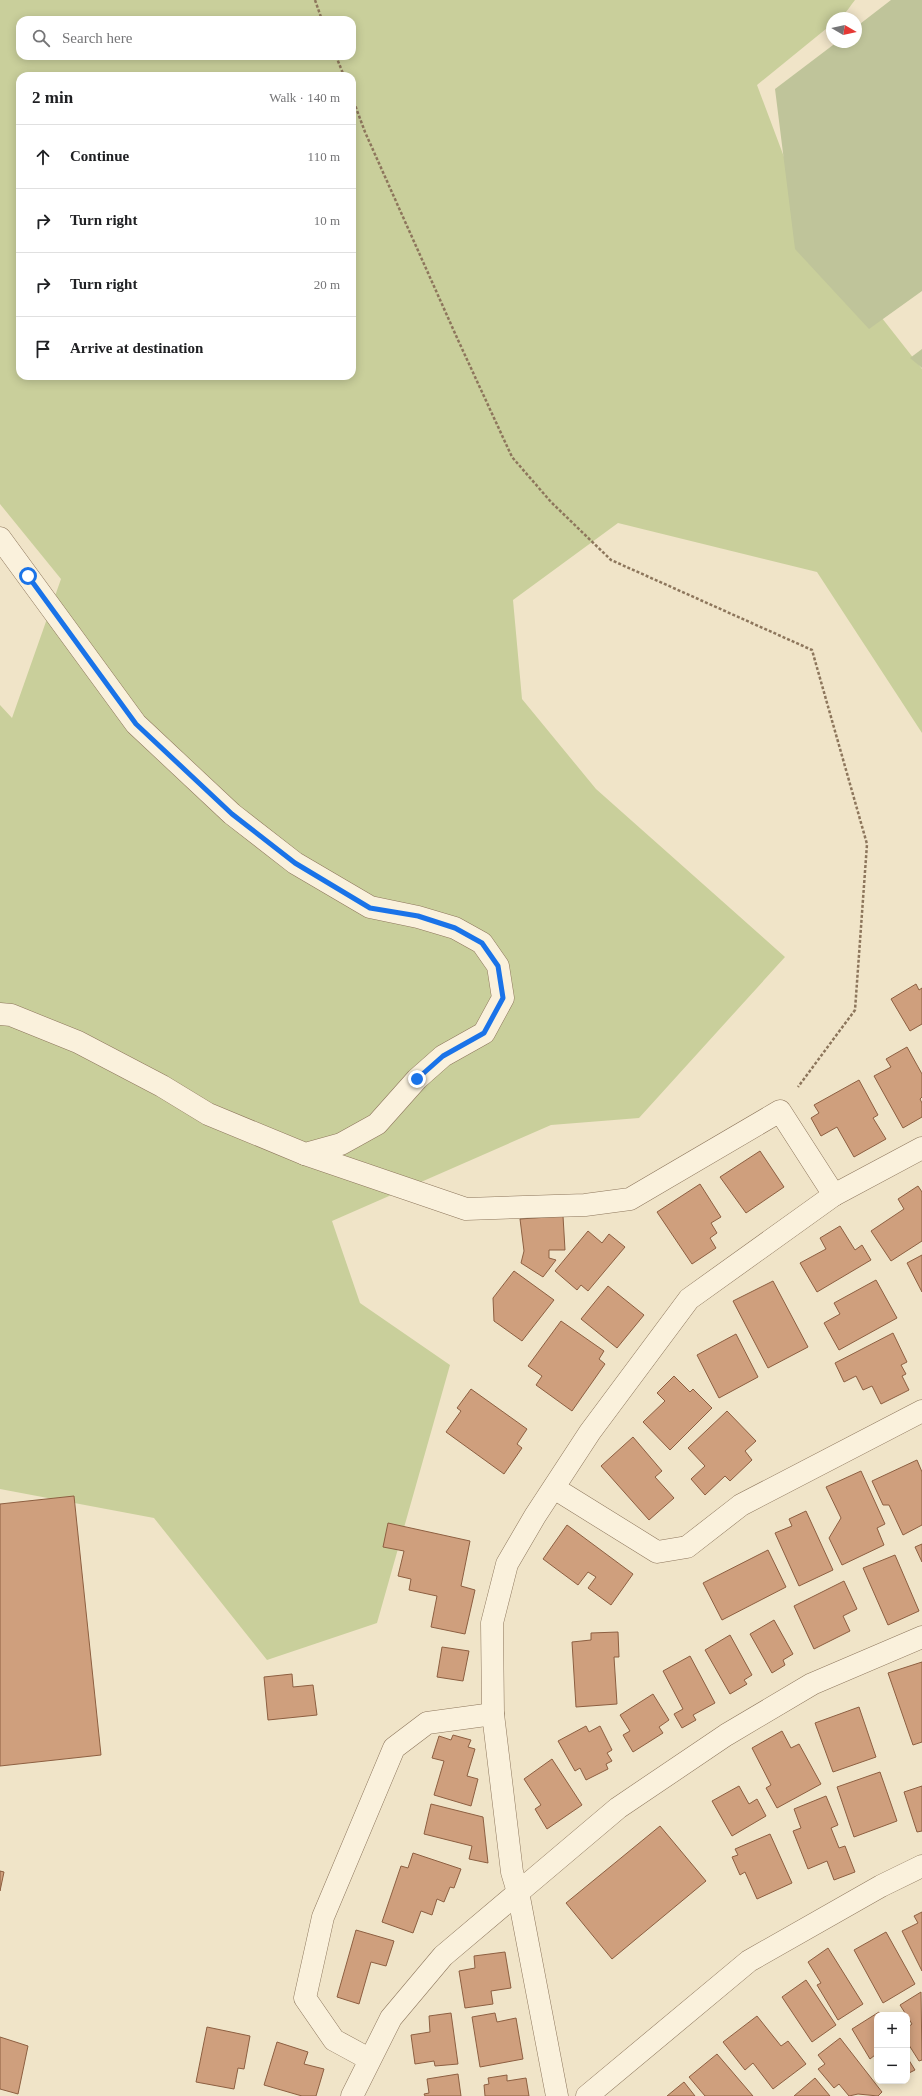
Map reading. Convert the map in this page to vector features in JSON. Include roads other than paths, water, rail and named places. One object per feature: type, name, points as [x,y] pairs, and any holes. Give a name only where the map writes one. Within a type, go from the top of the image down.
[{"type":"street","points":[[0,538],[136,724],[232,814],[295,863],[370,908],[418,916],[455,928],[482,943],[498,966],[503,998],[484,1033],[443,1056],[417,1079],[377,1124],[341,1144],[306,1154]]},
{"type":"street","points":[[0,1014],[10,1015],[78,1042],[162,1086],[208,1114],[306,1154],[466,1209],[585,1205],[630,1199],[780,1111],[834,1195]]},
{"type":"street","points":[[557,2096],[518,1892],[512,1872],[493,1714],[492,1623],[507,1564],[590,1432],[689,1299],[834,1195],[922,1148]]},
{"type":"street","points":[[554,1488],[657,1552],[686,1547],[741,1505],[922,1411]]},
{"type":"street","points":[[352,2096],[391,2018],[443,1956],[618,1808],[726,1735],[812,1684],[922,1637]]},
{"type":"street","points":[[370,2059],[334,2040],[305,1998],[322,1917],[394,1748],[428,1724],[493,1714]]},
{"type":"street","points":[[588,2096],[749,1961],[881,1886],[922,1866]]}]
